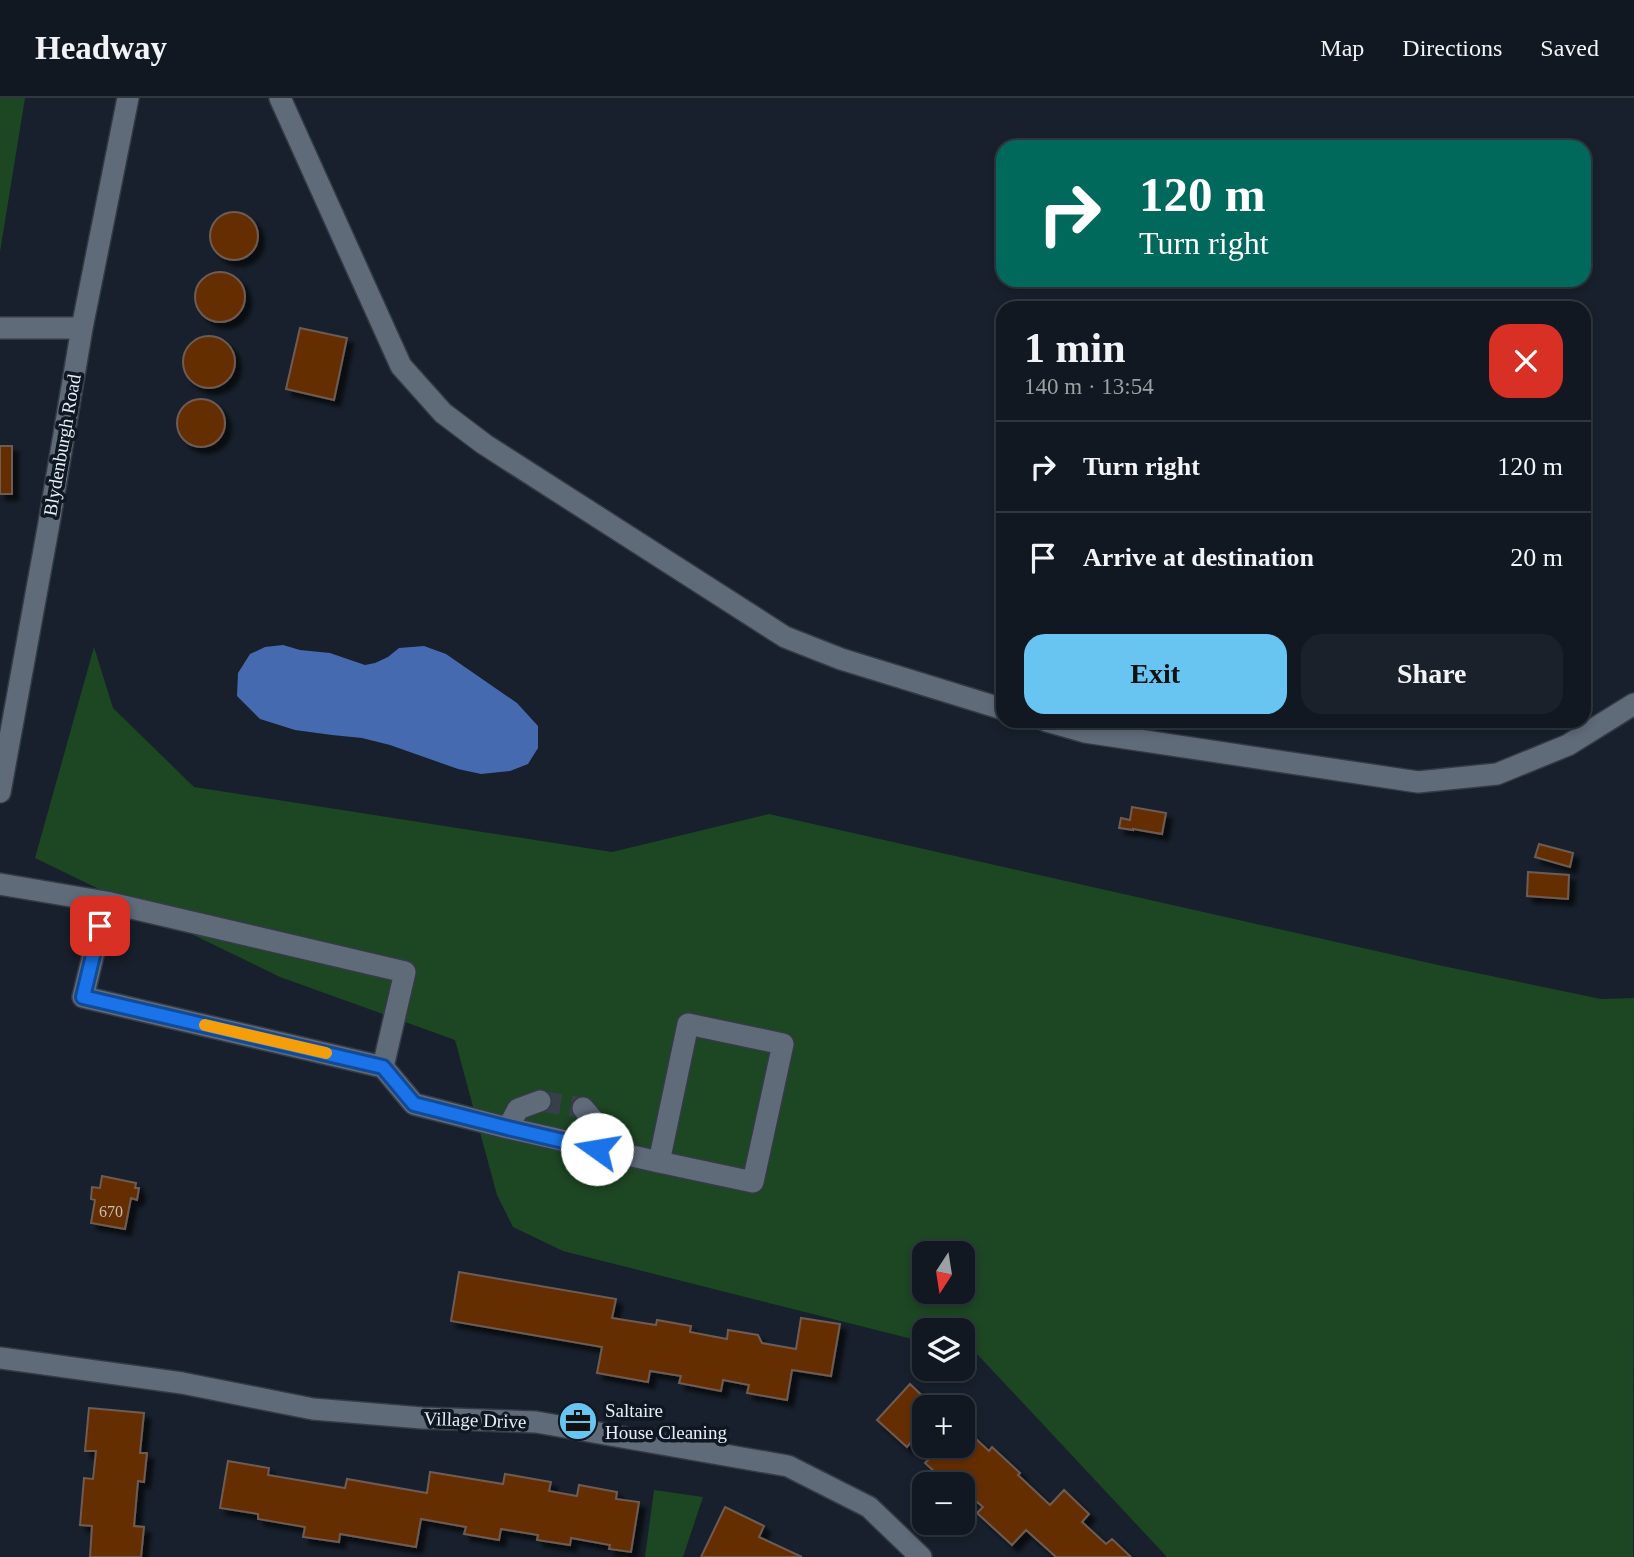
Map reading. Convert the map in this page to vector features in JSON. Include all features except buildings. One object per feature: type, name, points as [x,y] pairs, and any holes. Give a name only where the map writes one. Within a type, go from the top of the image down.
[{"type":"street","name":"Blydenburgh Road","points":[[0,792],[82,328],[128,98]]},
{"type":"street","points":[[280,98],[401,366],[443,412],[484,444],[786,637],[841,659],[996,707]]},
{"type":"street","points":[[0,328],[82,328]]},
{"type":"street","points":[[1070,728],[1418,782],[1497,774],[1568,745],[1634,704]]},
{"type":"street","points":[[0,884],[106,902],[405,972],[383,1067]]},
{"type":"street","points":[[106,902],[83,997],[383,1067],[414,1104],[597,1149],[753,1182],[783,1044],[688,1024],[659,1162]]},
{"type":"street","points":[[508,1128],[518,1110],[540,1101]]},
{"type":"street","points":[[583,1108],[598,1127],[597,1149]]},
{"type":"street","name":"Village Drive","points":[[0,1358],[182,1383],[313,1409],[422,1418],[536,1422],[788,1466],[869,1507],[921,1557]]},
{"type":"green space","points":[[0,98],[25,98],[0,252]]},
{"type":"green space","points":[[94,647],[113,708],[194,787],[612,852],[769,814],[1438,965],[1601,999],[1634,998],[1633,1557],[1167,1557],[975,1354],[975,1318],[912,1318],[912,1339],[563,1251],[513,1227],[497,1195],[455,1040],[280,977],[35,858]]},
{"type":"green space","points":[[654,1490],[703,1497],[683,1557],[645,1557]]},
{"type":"water","points":[[283,645],[330,653],[365,665],[388,657],[399,648],[424,646],[446,654],[517,703],[538,726],[538,748],[528,764],[510,771],[481,774],[362,738],[295,730],[260,719],[237,696],[238,673],[250,654],[265,647]]},
{"type":"tunnel","points":[[540,1101],[583,1108]]},
{"type":"slow traffic","points":[[205,1025],[326,1053]]},
{"type":"place","name":"Saltaire House Cleaning","points":[[578,1421]]},
{"type":"route","points":[[100,926],[83,997],[383,1067],[414,1104],[597,1149]]}]
